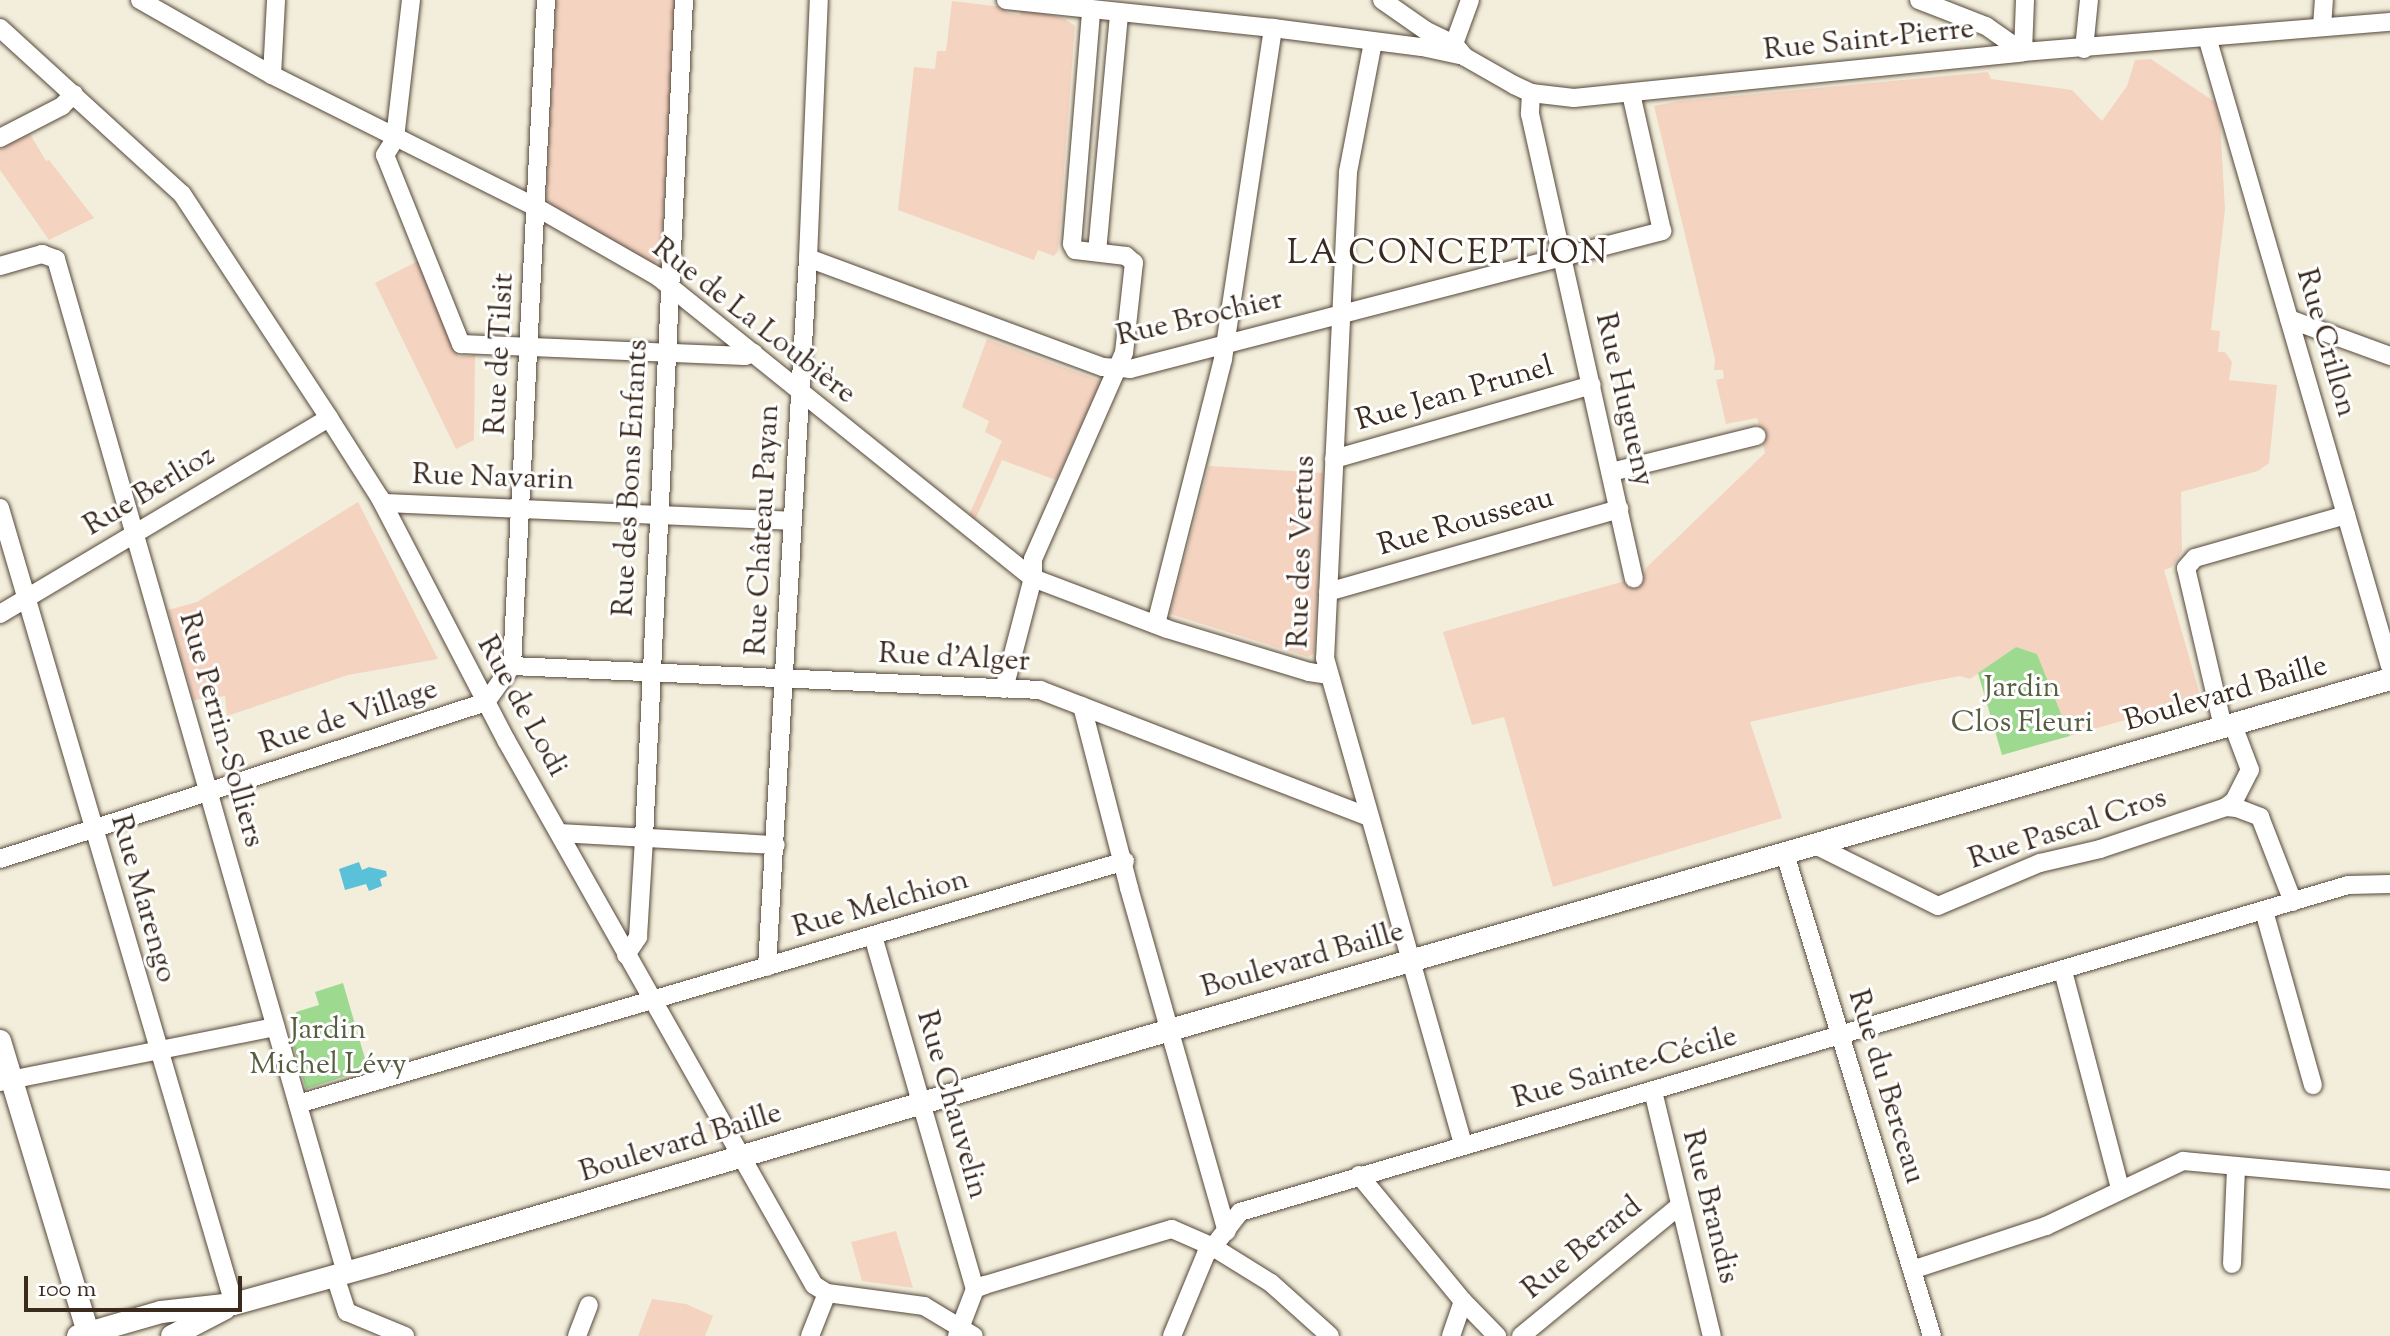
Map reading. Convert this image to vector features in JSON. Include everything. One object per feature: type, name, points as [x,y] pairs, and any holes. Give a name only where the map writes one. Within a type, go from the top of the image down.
[{"type":"main road","name":"Boulevard Baille","points":[[89,1335],[161,1312],[234,1304],[340,1275],[745,1158],[921,1103],[1785,854],[1830,852],[2228,726],[2390,679]]},
{"type":"main road","points":[[0,1041],[6,1081],[89,1335]]},
{"type":"main road","name":"Boulevard Baille","points":[[172,1336],[234,1304]]},
{"type":"street","name":"Rue de La Loubière","points":[[140,0],[272,75],[536,207],[668,285],[1033,578],[1156,624],[1309,672],[1328,675]]},
{"type":"street","points":[[272,75],[276,0]]},
{"type":"street","points":[[411,0],[395,139],[385,155],[461,344],[745,356],[753,353]]},
{"type":"street","name":"Rue de Tilsit","points":[[512,666],[546,0]]},
{"type":"street","name":"Rue des Bons Enfants","points":[[626,955],[638,937],[684,0]]},
{"type":"street","name":"Rue Château Payan","points":[[767,967],[808,258],[819,0]]},
{"type":"street","points":[[1006,0],[1460,50],[1470,0]]},
{"type":"street","name":"Rue Saint-Pierre","points":[[1382,0],[1425,30],[1531,93],[1574,98],[2023,52],[2390,22]]},
{"type":"street","points":[[1919,0],[1986,26],[2023,52]]},
{"type":"street","points":[[2023,52],[2025,0]]},
{"type":"street","points":[[2084,49],[2089,0]]},
{"type":"street","points":[[2322,27],[2324,0]]},
{"type":"street","points":[[1004,689],[1033,578],[1033,559],[1124,353],[1134,263],[1126,256],[1075,250],[1072,244],[1091,11]]},
{"type":"street","points":[[1097,252],[1119,14]]},
{"type":"street","name":"Rue de Lodi","points":[[0,28],[182,194],[329,418],[383,503],[486,702],[626,955],[745,1158],[814,1285],[827,1293]]},
{"type":"street","points":[[1156,624],[1225,345],[1273,28]]},
{"type":"street","name":"Rue Crillon","points":[[2207,37],[2390,666]]},
{"type":"street","name":"Rue des Vertus","points":[[1373,42],[1348,172],[1325,658],[1463,1144]]},
{"type":"street","name":"Rue Hugueny","points":[[1531,93],[1530,114],[1634,579]]},
{"type":"street","name":"Rue Brochier","points":[[808,258],[1117,371],[1662,231],[1631,93]]},
{"type":"street","points":[[0,138],[62,106],[74,94]]},
{"type":"street","name":"Rue Perrin-Solliers","points":[[0,266],[42,254],[56,259],[298,1104],[347,1312],[399,1335]]},
{"type":"street","points":[[2289,319],[2390,356]]},
{"type":"street","name":"Rue Jean Prunel","points":[[1334,459],[1592,385]]},
{"type":"street","name":"Rue Berlioz","points":[[0,614],[329,418]]},
{"type":"street","points":[[1611,472],[1757,436]]},
{"type":"street","name":"Rue Navarin","points":[[383,503],[793,521]]},
{"type":"street","name":"Rue Marengo","points":[[0,508],[234,1304]]},
{"type":"street","name":"Rue Rousseau","points":[[1328,592],[1619,509]]},
{"type":"street","points":[[2226,807],[2234,801],[2250,770],[2228,726],[2186,568],[2195,558],[2346,515]]},
{"type":"street","points":[[486,702],[512,666]]},
{"type":"street","name":"Rue d'Alger","points":[[512,666],[1040,690],[1369,817]]},
{"type":"street","name":"Rue de Village","points":[[0,859],[486,702]]},
{"type":"street","points":[[1082,706],[1125,861],[1129,888],[1227,1231]]},
{"type":"street","points":[[2226,807],[2252,811],[2260,817],[2293,902]]},
{"type":"street","name":"Rue Pascal Cros","points":[[1830,852],[1938,906],[2040,863],[2100,849],[2226,807]]},
{"type":"street","points":[[559,833],[776,845]]},
{"type":"street","name":"Rue du Berceau","points":[[1785,854],[1932,1336]]},
{"type":"street","name":"Rue Melchion","points":[[298,1104],[1125,861]]},
{"type":"street","name":"Rue Sainte-Cécile","points":[[1172,1336],[1203,1259],[1240,1212],[2356,884],[2390,884]]},
{"type":"street","points":[[2264,911],[2313,1085]]},
{"type":"street","name":"Rue Chauvelin","points":[[873,936],[975,1289]]},
{"type":"street","points":[[2063,971],[2120,1188]]},
{"type":"street","points":[[6,1081],[276,1027]]},
{"type":"street","name":"Rue Brandis","points":[[1653,1091],[1712,1336]]},
{"type":"street","points":[[1912,1270],[2046,1226],[2120,1188],[2183,1161],[2390,1180]]},
{"type":"street","points":[[2232,1264],[2236,1168]]},
{"type":"street","points":[[1359,1175],[1463,1301],[1497,1336]]},
{"type":"street","name":"Rue Berard","points":[[1521,1336],[1679,1206]]},
{"type":"street","points":[[810,1336],[827,1293],[924,1306],[964,1333],[975,1289],[1172,1229],[1213,1247],[1271,1283],[1330,1336]]},
{"type":"street","points":[[1451,1336],[1463,1301]]},
{"type":"street","points":[[577,1336],[589,1305]]},
{"type":"shaded area","points":[[556,0],[676,0],[661,260],[651,265],[550,204],[546,197]]},
{"type":"shaded area","points":[[952,1],[1002,7],[1008,13],[1020,15],[1021,10],[1036,11],[1065,19],[1075,26],[1058,251],[1054,256],[1038,250],[1034,260],[898,210],[914,67],[935,69],[937,51],[946,51]]},
{"type":"shaded area","points":[[2151,59],[2215,102],[2220,121],[2225,209],[2211,330],[2220,331],[2218,352],[2225,352],[2232,362],[2229,380],[2277,385],[2269,463],[2258,471],[2181,492],[2182,551],[2172,567],[2164,570],[2201,698],[2070,736],[2037,654],[2016,647],[1970,679],[1960,676],[1918,684],[1750,722],[1782,818],[1553,887],[1504,717],[1472,725],[1443,632],[1643,576],[1646,568],[1765,453],[1757,418],[1726,424],[1716,380],[1724,378],[1723,370],[1714,370],[1715,359],[1654,106],[1679,101],[1988,72],[1991,79],[2072,90],[2102,121],[2127,86],[2135,60]]},
{"type":"shaded area","points":[[30,134],[46,161],[49,160],[94,218],[49,240],[0,170],[0,149]]},
{"type":"shaded area","points":[[418,261],[459,357],[475,355],[474,440],[456,449],[375,283]]},
{"type":"shaded area","points":[[987,339],[1101,381],[1056,480],[1002,460],[975,520],[969,515],[1002,441],[985,432],[989,421],[962,407]]},
{"type":"shaded area","points":[[1209,466],[1323,473],[1314,653],[1308,657],[1170,614]]},
{"type":"shaded area","points":[[358,502],[438,659],[348,675],[227,716],[225,696],[194,700],[168,610],[197,602]]},
{"type":"shaded area","points":[[896,1231],[913,1288],[862,1281],[851,1242]]},
{"type":"shaded area","points":[[652,1299],[686,1304],[713,1316],[705,1336],[638,1336]]},
{"type":"green space","name":"Jardin Clos Fleuri","points":[[2016,647],[2037,654],[2070,736],[2002,755],[1978,673]]},
{"type":"green space","name":"Jardin Michel Lévy","points":[[343,983],[368,1069],[306,1089],[291,1038],[296,1037],[293,1026],[299,1024],[296,1012],[319,1005],[315,992]]},
{"type":"water","points":[[359,862],[362,870],[369,867],[386,871],[387,876],[380,879],[382,886],[369,891],[366,884],[345,890],[339,869]]},
{"type":"district","name":"LA CONCEPTION","points":[[1448,255]]}]
